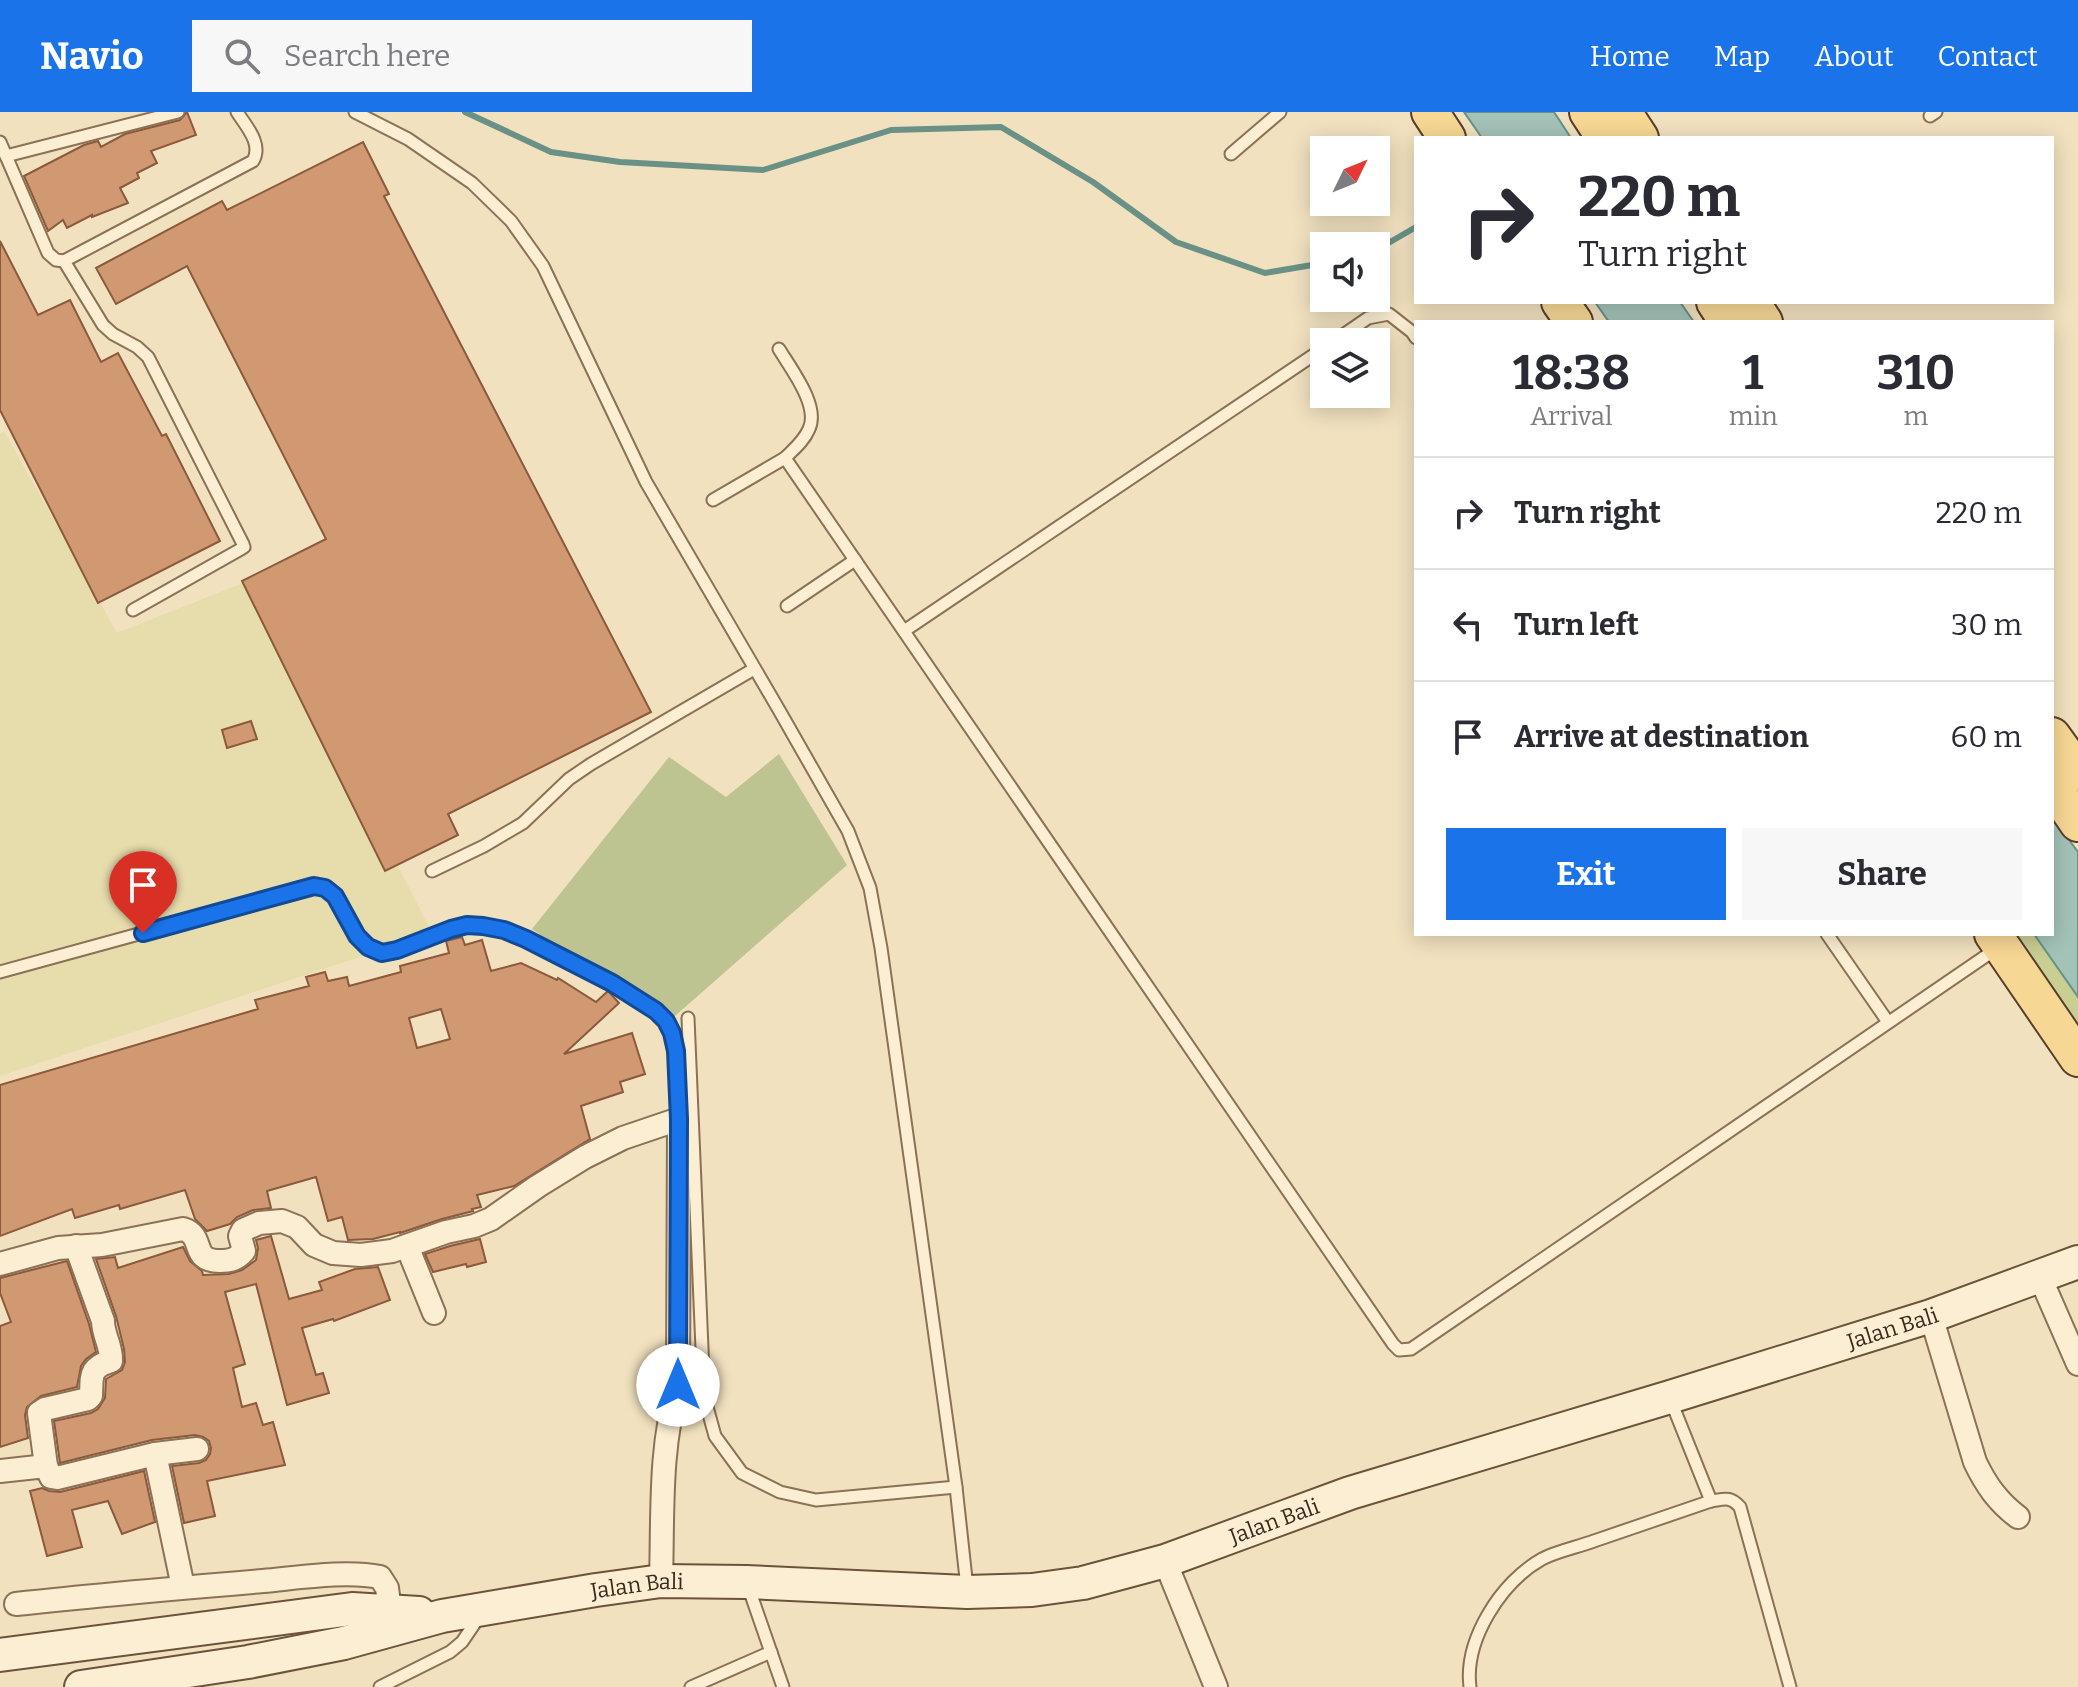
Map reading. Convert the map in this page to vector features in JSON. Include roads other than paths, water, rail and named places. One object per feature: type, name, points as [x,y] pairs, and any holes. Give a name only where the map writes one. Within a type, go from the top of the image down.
[{"type":"main road","points":[[1430,112],[1446,136]]},
{"type":"main road","points":[[1588,112],[1604,136]]},
{"type":"main road","points":[[1623,112],[1639,136]]},
{"type":"main road","points":[[2054,739],[2078,772]]},
{"type":"main road","points":[[2054,788],[2078,823]]},
{"type":"main road","points":[[1997,940],[2078,1058]]},
{"type":"street","points":[[0,1264],[44,1251],[102,1245],[183,1229],[195,1236],[202,1257],[213,1261],[231,1261],[244,1251],[240,1236],[243,1230],[259,1223],[282,1221],[297,1227],[314,1245],[333,1253],[361,1255],[392,1251],[491,1219],[585,1157],[623,1138],[679,1119],[678,1385],[665,1448],[661,1581]]},
{"type":"street","points":[[76,1246],[103,1321],[111,1361],[99,1365],[93,1372],[91,1396],[88,1399],[39,1413],[46,1466],[51,1477],[155,1454],[197,1449]]},
{"type":"street","points":[[407,1246],[434,1313]]},
{"type":"street","name":"Jalan Bali","points":[[81,1687],[248,1662],[344,1643],[442,1616],[661,1581],[967,1592],[1071,1585],[1165,1561],[1350,1493],[1931,1316],[2078,1262]]},
{"type":"street","points":[[2040,1277],[2078,1364]]},
{"type":"street","points":[[1931,1316],[1975,1462],[1997,1499],[2018,1517]]},
{"type":"street","points":[[155,1454],[183,1587]]},
{"type":"street","points":[[0,1471],[46,1466]]},
{"type":"street","points":[[1165,1561],[1216,1687]]},
{"type":"street","points":[[16,1604],[183,1587],[370,1575],[380,1577],[387,1588],[390,1611]]},
{"type":"street","name":"Jalan Bali","points":[[10,1654],[352,1609],[442,1616]]},
{"type":"lane","points":[[6,156],[178,112]]},
{"type":"lane","points":[[0,142],[48,253],[56,260],[64,261],[253,161],[258,154],[256,143],[237,112]]},
{"type":"lane","points":[[355,112],[408,139],[472,183],[511,221],[543,266],[646,482],[848,831],[870,888],[881,948],[956,1487],[967,1592]]},
{"type":"lane","points":[[1231,154],[1280,112]]},
{"type":"lane","points":[[64,261],[103,325],[148,357],[244,547],[133,610]]},
{"type":"lane","points":[[1353,328],[1368,318],[1389,314],[1414,335]]},
{"type":"lane","points":[[713,500],[785,458],[811,427],[813,414],[809,400],[779,349]]},
{"type":"lane","points":[[904,631],[1310,357]]},
{"type":"lane","points":[[785,458],[1399,1350],[1411,1349],[1888,1022],[1997,940]]},
{"type":"lane","points":[[787,606],[855,560]]},
{"type":"lane","points":[[432,871],[523,823],[569,779],[591,764],[754,669]]},
{"type":"lane","points":[[0,972],[314,886],[325,888],[335,896],[357,936],[368,947],[382,953],[467,925],[504,930],[526,939],[656,1011],[672,1033],[676,1051],[679,1119]]},
{"type":"lane","points":[[1828,936],[1888,1022]]},
{"type":"lane","points":[[688,1018],[704,1396],[715,1436],[742,1473],[780,1492],[816,1500],[956,1487]]},
{"type":"lane","points":[[1670,1397],[1711,1501]]},
{"type":"lane","points":[[1470,1687],[1469,1659],[1498,1597],[1542,1559],[1711,1501],[1725,1499],[1734,1500],[1740,1507],[1790,1687]]},
{"type":"lane","points":[[746,1582],[783,1687]]},
{"type":"lane","points":[[380,1687],[450,1652],[462,1642],[483,1609]]},
{"type":"lane","points":[[691,1687],[771,1652]]},
{"type":"water","points":[[1464,112],[1554,112],[1570,136],[1481,136]]},
{"type":"water","points":[[1596,304],[1681,304],[1693,320],[1608,320]]},
{"type":"water","points":[[2054,820],[2078,852],[2078,997],[2035,936],[2054,936]]},
{"type":"waterway","points":[[465,112],[551,152],[620,162],[763,170],[891,130],[1001,127],[1093,182],[1176,242],[1265,273],[1310,265]]},
{"type":"waterway","points":[[1390,242],[1414,228]]}]
